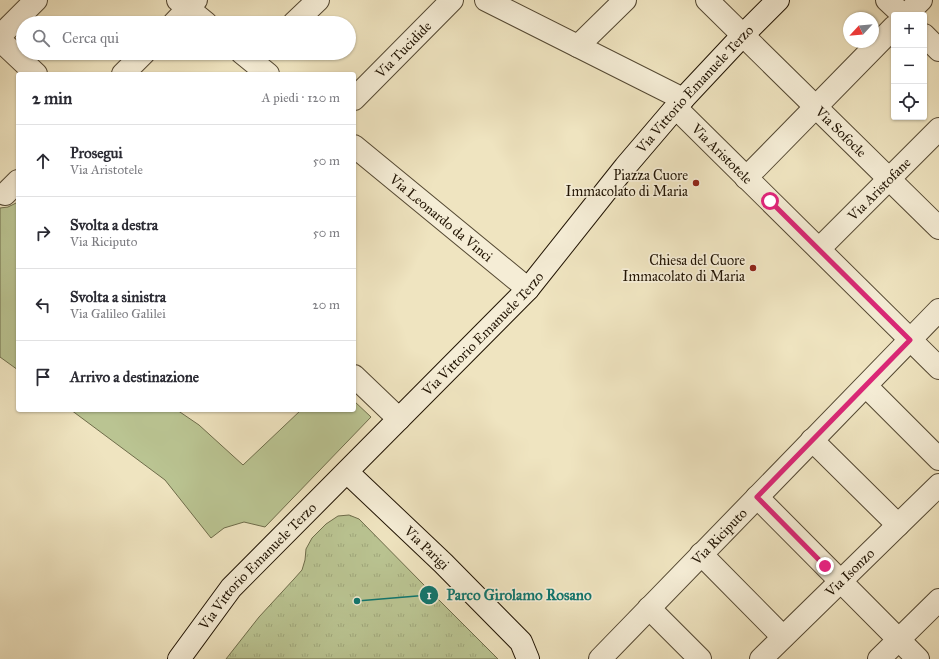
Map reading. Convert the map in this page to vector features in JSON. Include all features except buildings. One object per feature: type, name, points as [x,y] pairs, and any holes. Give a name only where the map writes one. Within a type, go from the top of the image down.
[{"type":"street","points":[[20,16],[36,0]]},
{"type":"street","points":[[301,16],[318,0]]},
{"type":"street","name":"Via Tucidide","points":[[356,97],[452,0]]},
{"type":"street","name":"Via Aristotele","points":[[486,0],[578,46],[680,104],[746,178],[939,368]]},
{"type":"street","points":[[578,46],[625,0]]},
{"type":"street","name":"Via Sofocle","points":[[707,0],[939,228]]},
{"type":"street","name":"Via Vittorio Emanuele Terzo","points":[[179,659],[232,588],[528,289],[625,167],[742,35],[778,0]]},
{"type":"street","points":[[887,0],[901,12]]},
{"type":"street","points":[[907,12],[921,0]]},
{"type":"street","points":[[184,8],[196,16]]},
{"type":"street","points":[[0,36],[16,20]]},
{"type":"street","points":[[746,178],[891,30]]},
{"type":"street","points":[[927,38],[939,50]]},
{"type":"street","points":[[0,40],[16,55]]},
{"type":"street","points":[[21,60],[34,72]]},
{"type":"street","points":[[126,72],[137,60]]},
{"type":"street","name":"Via Aristofane","points":[[819,250],[939,129]]},
{"type":"street","name":"Via Leonardo da Vinci","points":[[356,148],[528,289]]},
{"type":"street","name":"Via Riciputo","points":[[600,659],[939,310]]},
{"type":"street","points":[[356,378],[399,418]]},
{"type":"street","points":[[866,386],[939,459]]},
{"type":"street","points":[[812,440],[898,526]]},
{"type":"street","name":"Via Parigi","points":[[347,472],[443,563],[524,651],[539,659]]},
{"type":"street","name":"Via Isonzo","points":[[761,659],[939,485]]},
{"type":"street","points":[[757,497],[918,659]]},
{"type":"street","points":[[701,554],[783,637]]},
{"type":"street","points":[[879,659],[939,600]]},
{"type":"street","points":[[649,608],[700,659]]},
{"type":"green space","points":[[16,203],[16,369],[0,357],[0,208],[8,207]]},
{"type":"green space","points":[[356,403],[371,417],[265,527],[244,522],[224,528],[211,538],[165,480],[74,412],[180,412],[199,425],[243,465],[299,412],[356,412]]},
{"type":"green space","points":[[349,515],[359,519],[498,659],[226,659],[259,617],[302,570],[306,549],[312,538],[326,524],[338,516]]},
{"type":"place","name":"Piazza Cuore Immacolato di Maria","points":[[696,183]]},
{"type":"place","name":"Chiesa del Cuore Immacolato di Maria","points":[[753,268]]},
{"type":"place","name":"Parco Girolamo Rosano","points":[[357,601]]},
{"type":"route","points":[[770,201],[910,340],[757,497],[825,566]]}]
